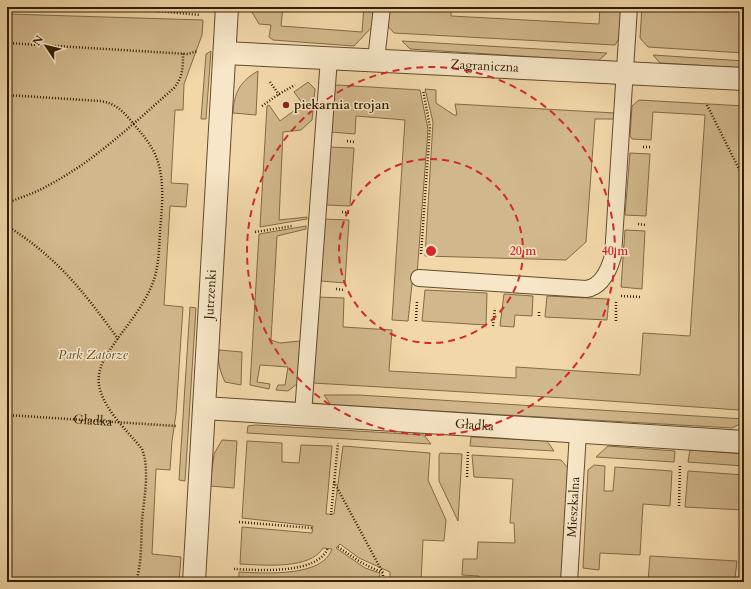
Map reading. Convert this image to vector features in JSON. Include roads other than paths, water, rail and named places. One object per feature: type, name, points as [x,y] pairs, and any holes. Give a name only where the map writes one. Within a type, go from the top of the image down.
[{"type":"street","name":"Jutrzenki","points":[[194,582],[227,7]]},
{"type":"street","name":"Zagraniczna","points":[[225,47],[329,58],[744,79]]},
{"type":"street","name":"Gładka","points":[[204,408],[744,442]]},
{"type":"lane","points":[[376,60],[382,7]]},
{"type":"lane","points":[[419,278],[586,289],[592,288],[602,280],[611,265],[613,256],[630,7]]},
{"type":"lane","points":[[303,414],[329,58]]},
{"type":"lane","name":"Mieszkalna","points":[[569,582],[578,432]]},
{"type":"place","name":"piekarnia trojan","points":[[286,105]]},
{"type":"park label","name":"Park Zatorze","points":[[93,355]]}]
